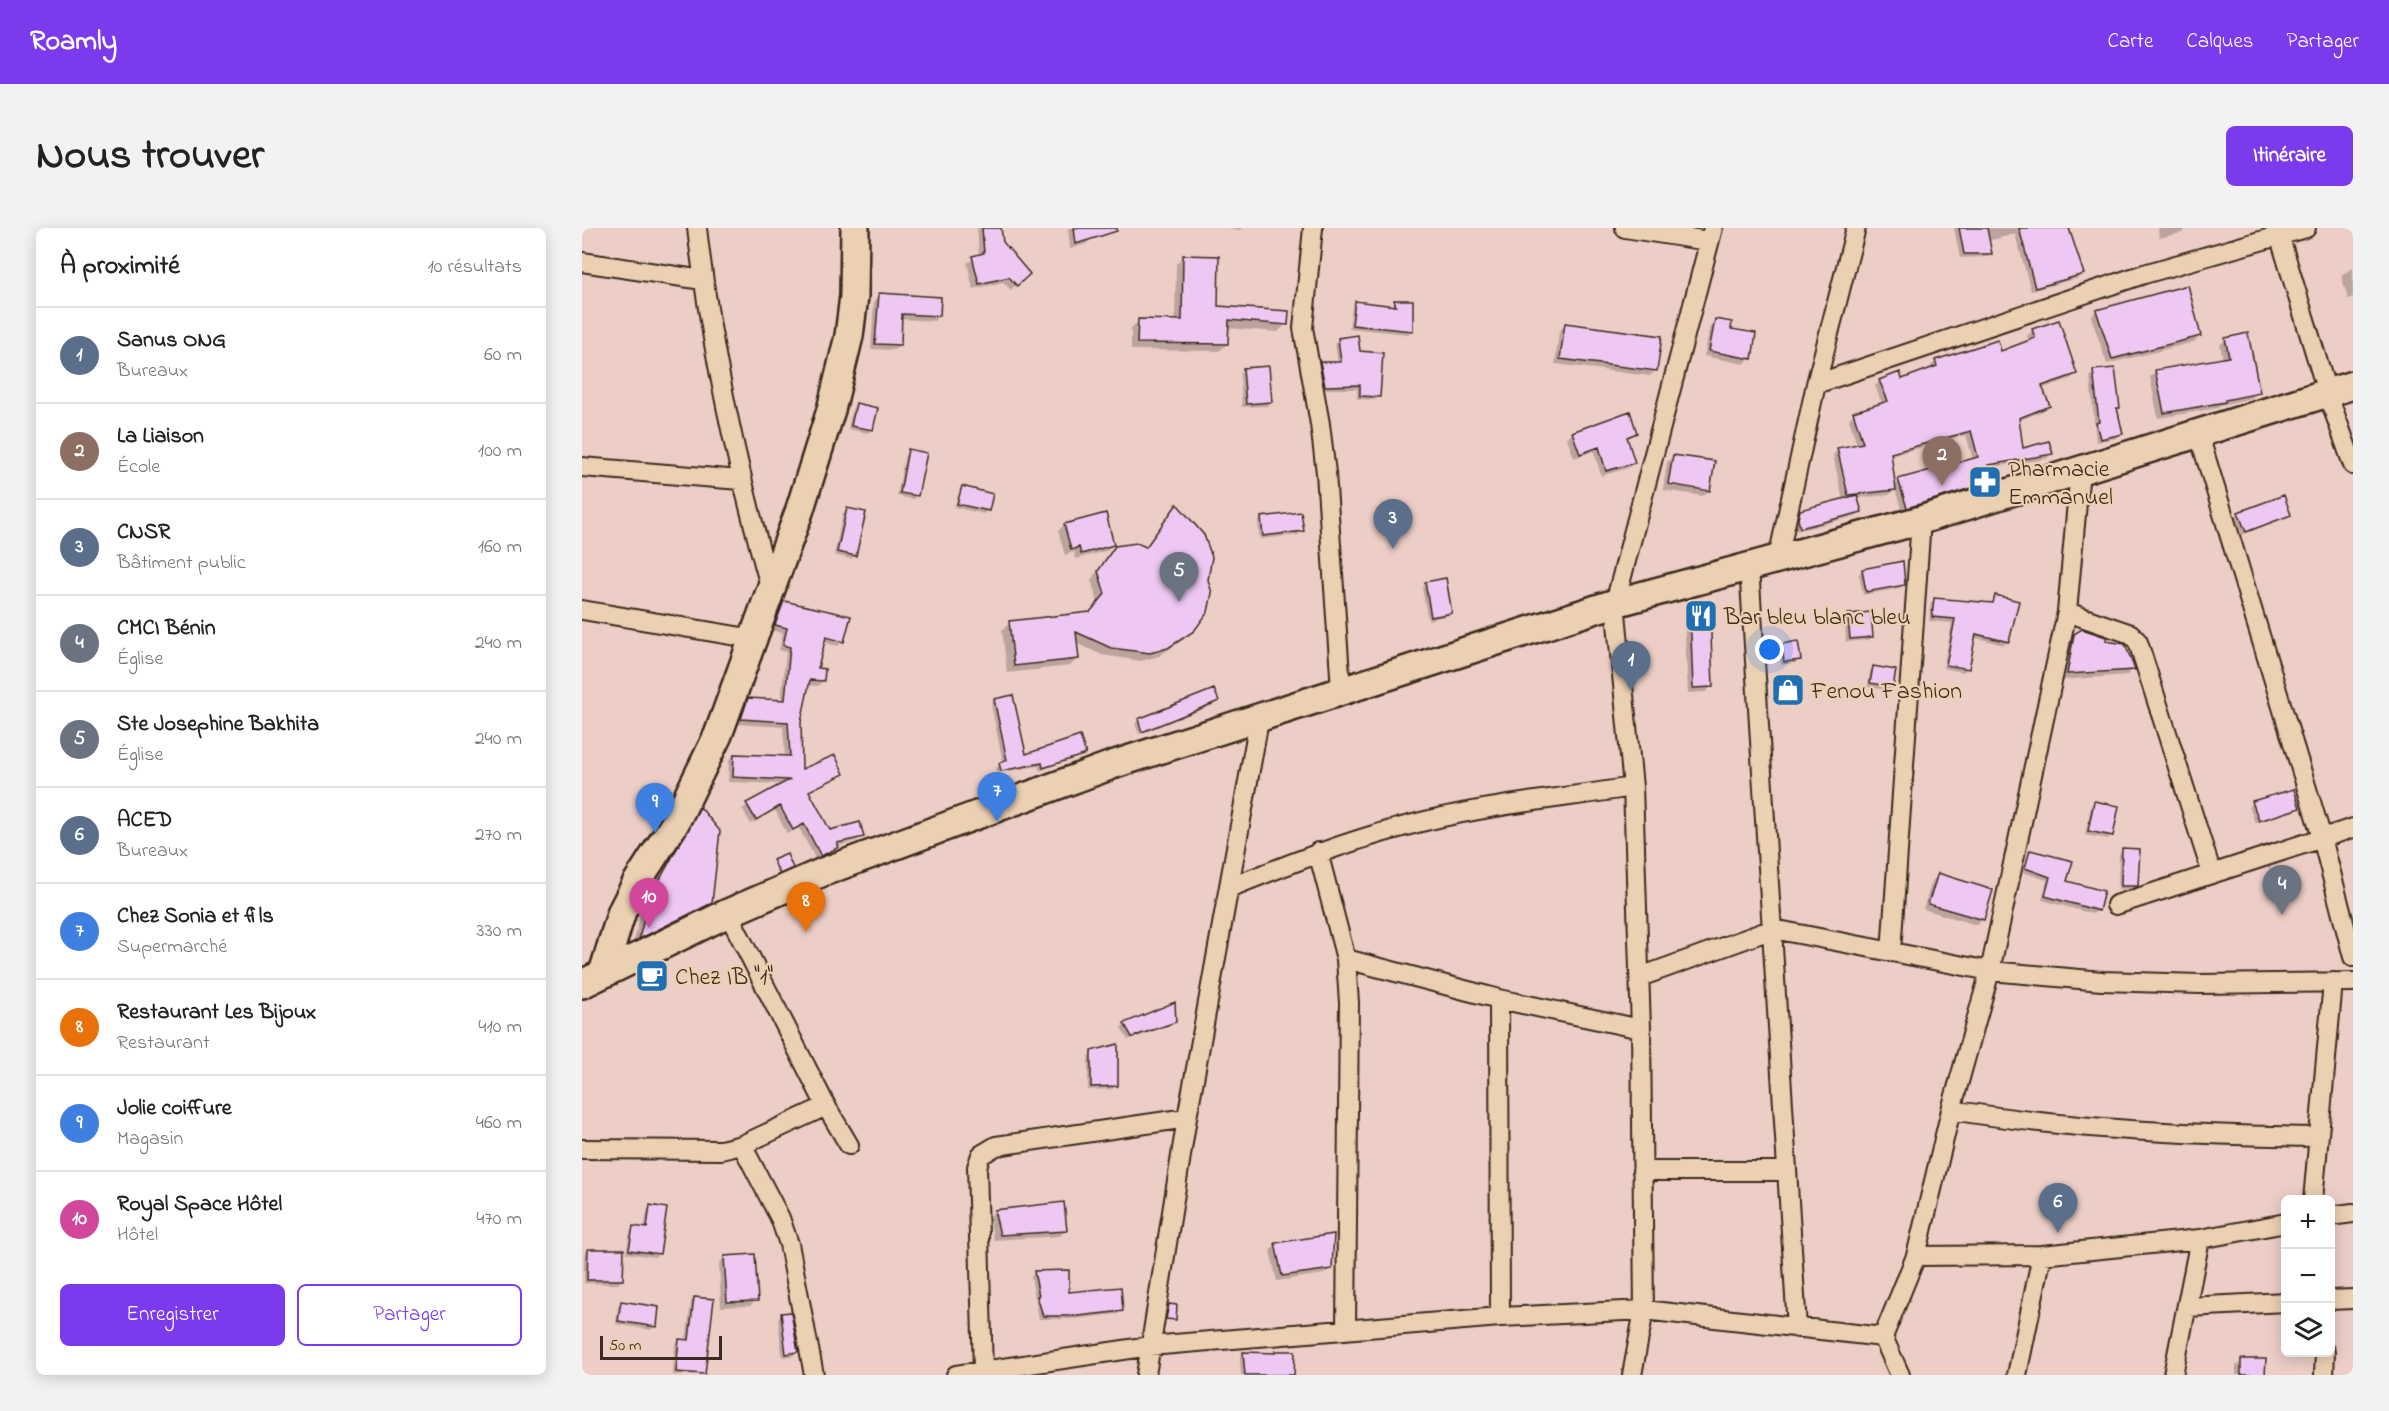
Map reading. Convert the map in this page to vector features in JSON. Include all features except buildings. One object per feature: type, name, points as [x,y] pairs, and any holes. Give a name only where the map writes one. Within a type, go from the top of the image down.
[{"type":"main road","points":[[593,979],[622,911],[637,882],[675,823],[718,735],[771,592],[816,462],[843,365],[852,319],[855,228]]},
{"type":"main road","points":[[593,979],[728,913],[923,834],[1260,715],[1615,603],[1921,520],[2353,385]]},
{"type":"street","points":[[697,228],[703,280],[740,480],[771,592]]},
{"type":"street","points":[[1313,228],[1303,328],[1326,473],[1341,689]]},
{"type":"street","points":[[1625,228],[1711,235],[1615,603],[1633,787],[1640,977],[1644,1310],[1632,1375]]},
{"type":"street","points":[[1779,558],[1816,384],[1856,228]]},
{"type":"street","points":[[1816,384],[2144,274],[2278,232],[2306,228]]},
{"type":"street","points":[[2278,232],[2327,392],[2353,465]]},
{"type":"street","points":[[582,262],[703,280]]},
{"type":"street","points":[[2198,432],[2322,838],[2353,957]]},
{"type":"street","points":[[582,467],[740,480]]},
{"type":"street","points":[[1900,1375],[1883,1337],[1916,1256],[1951,1110],[1990,971],[2067,612],[2080,470]]},
{"type":"street","points":[[1891,952],[1921,520]]},
{"type":"street","points":[[1749,566],[1797,1328]]},
{"type":"street","points":[[582,610],[754,639]]},
{"type":"street","points":[[2067,612],[2131,634],[2138,642],[2212,874]]},
{"type":"street","points":[[1146,1375],[1187,1118],[1260,715]]},
{"type":"street","points":[[1229,888],[1318,852],[1446,816],[1633,787]]},
{"type":"street","points":[[2116,905],[2353,828]]},
{"type":"street","points":[[1318,852],[1346,959],[1349,1003],[1346,1330]]},
{"type":"street","points":[[728,913],[826,1106],[849,1144]]},
{"type":"street","points":[[1640,977],[1773,929],[1990,971],[2150,983],[2353,982]]},
{"type":"street","points":[[1346,959],[1499,999],[1641,1029]]},
{"type":"street","points":[[2313,1195],[2334,982]]},
{"type":"street","points":[[1499,999],[1500,1317]]},
{"type":"street","points":[[582,1149],[721,1150],[742,1145],[826,1106]]},
{"type":"street","points":[[1951,1110],[2024,1121],[2136,1132],[2318,1137]]},
{"type":"street","points":[[983,1371],[977,1167],[981,1155],[996,1146],[1187,1118]]},
{"type":"street","points":[[742,1145],[780,1218],[789,1244],[814,1375]]},
{"type":"street","points":[[1642,1172],[1787,1171]]},
{"type":"street","points":[[2335,1216],[2353,1214]]},
{"type":"street","points":[[1916,1256],[2042,1255],[2200,1239],[2281,1224]]},
{"type":"street","points":[[2173,1375],[2200,1239]]},
{"type":"street","points":[[2017,1375],[2042,1255]]},
{"type":"street","points":[[2335,1300],[2353,1299]]},
{"type":"street","points":[[2187,1307],[2281,1302]]},
{"type":"street","points":[[956,1375],[1150,1346],[1500,1317],[1644,1310],[1883,1337]]},
{"type":"street","points":[[2324,1375],[2325,1357]]},
{"type":"place","name":"Pharmacie Emmanuel","points":[[1985,482]]},
{"type":"place","name":"La Liaison","points":[[1942,486]]},
{"type":"place","name":"CNSR","points":[[1393,549]]},
{"type":"place","name":"Ste Josephine Bakhita","points":[[1179,602]]},
{"type":"place","name":"Bar bleu blanc bleu","points":[[1701,616]]},
{"type":"place","name":"Fenou Fashion","points":[[1788,690]]},
{"type":"place","name":"Sanus ONG","points":[[1631,691]]},
{"type":"place","name":"Chez Sonia et fils","points":[[997,822]]},
{"type":"place","name":"Jolie coiffure","points":[[655,833]]},
{"type":"place","name":"CMCI Bénin","points":[[2282,915]]},
{"type":"place","name":"Royal Space Hôtel","points":[[649,928]]},
{"type":"place","name":"Restaurant Les Bijoux","points":[[806,932]]},
{"type":"place","name":"Chez IB \"1\"","points":[[652,976]]},
{"type":"place","name":"ACED","points":[[2058,1233]]}]
